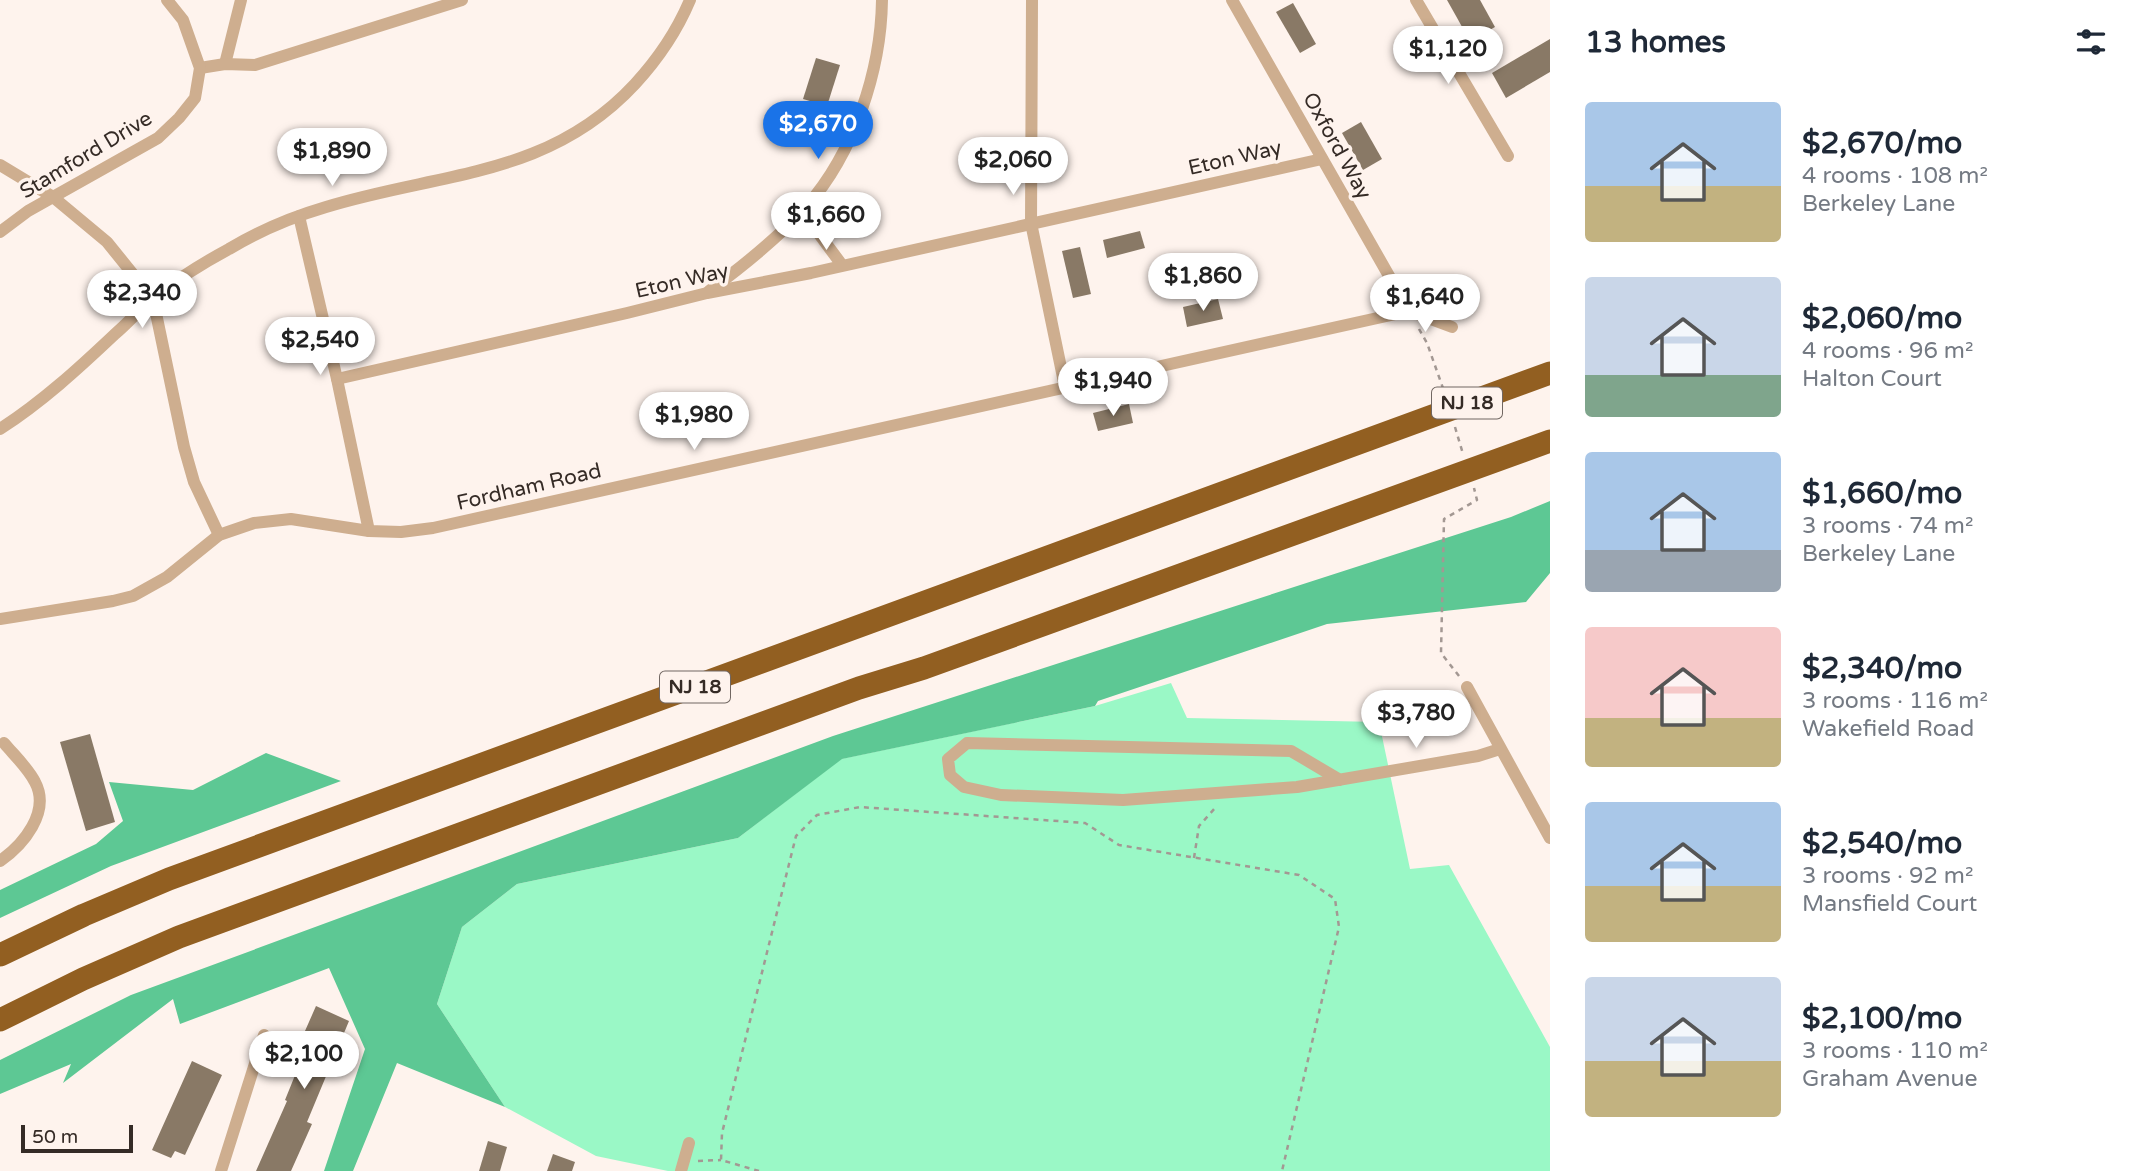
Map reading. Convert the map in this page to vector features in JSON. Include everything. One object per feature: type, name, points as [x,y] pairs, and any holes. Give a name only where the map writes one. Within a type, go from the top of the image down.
[{"type":"highway","name":"NJ 18","points":[[0,955],[169,879],[1547,373]]},
{"type":"highway","name":"NJ 18","points":[[0,1020],[83,979],[298,891],[1550,441]]},
{"type":"highway","points":[[1502,459],[1550,450]]},
{"type":"street","points":[[167,0],[183,20],[200,68],[225,64],[255,65],[462,0]]},
{"type":"street","points":[[225,64],[241,0]]},
{"type":"street","points":[[0,429],[56,387],[153,299],[228,249],[299,216],[345,201],[489,169],[536,153],[575,134],[622,98],[647,71],[669,42],[690,0]]},
{"type":"street","points":[[707,293],[785,228],[807,206],[830,174],[866,100],[880,37],[883,0]]},
{"type":"street","points":[[1032,0],[1031,223],[1065,387]]},
{"type":"street","name":"Oxford Way","points":[[1232,0],[1409,311]]},
{"type":"street","points":[[1416,0],[1508,156]]},
{"type":"street","name":"Stamford Drive","points":[[0,232],[27,211],[158,138],[195,98],[200,68]]},
{"type":"street","name":"Eton Way","points":[[337,379],[707,293],[1322,159]]},
{"type":"street","points":[[0,165],[53,197],[107,243],[153,299],[184,447],[194,482],[219,535]]},
{"type":"street","points":[[807,206],[819,234],[842,265]]},
{"type":"street","points":[[299,216],[369,531]]},
{"type":"street","points":[[1409,311],[1452,327]]},
{"type":"street","name":"Fordham Road","points":[[0,619],[133,596],[167,577],[219,535],[254,523],[291,519],[369,531],[401,532],[433,528],[1409,311]]},
{"type":"street","points":[[1467,687],[1550,838]]},
{"type":"street","points":[[0,860],[23,840],[34,823],[39,801],[35,780],[4,743]]},
{"type":"street","points":[[1340,779],[1291,751],[967,743],[948,759],[950,775],[964,788],[1002,795],[1123,800],[1297,787],[1478,756],[1500,749]]},
{"type":"street","points":[[221,1171],[264,1035]]},
{"type":"street","points":[[682,1166],[689,1143]]},
{"type":"path","points":[[1409,311],[1427,343],[1447,401]]},
{"type":"path","points":[[1455,425],[1466,463]]},
{"type":"path","points":[[1467,687],[1441,653],[1444,519],[1477,500],[1474,488]]},
{"type":"path","points":[[1194,858],[1199,826],[1228,792]]},
{"type":"path","points":[[722,1160],[722,1133],[796,836],[817,815],[860,807],[1085,822],[1119,845],[1299,875],[1335,899],[1339,928],[1282,1171]]},
{"type":"path","points":[[682,1166],[722,1160],[759,1171]]},
{"type":"green space","points":[[1550,501],[1550,573],[1526,602],[1327,624],[1098,701],[1095,706],[842,759],[738,838],[517,884],[462,927],[437,1004],[505,1107],[397,1063],[353,1171],[324,1171],[365,1049],[329,968],[180,1024],[173,999],[63,1083],[71,1064],[0,1094],[0,1060],[131,995],[833,736],[1511,517]]},
{"type":"green space","points":[[1171,683],[1187,718],[1379,722],[1410,869],[1449,865],[1550,1047],[1550,1171],[668,1171],[596,1156],[505,1107],[437,1004],[462,927],[517,884],[738,838],[841,759],[1095,706]]},
{"type":"green space","points":[[266,753],[341,781],[111,866],[0,918],[0,890],[96,844],[123,821],[109,782],[193,790]]},
{"type":"building","points":[[1447,0],[1480,0],[1495,27],[1470,41]]},
{"type":"building","points":[[1293,3],[1316,44],[1300,53],[1276,12]]},
{"type":"building","points":[[1550,39],[1550,72],[1506,98],[1492,73]]},
{"type":"building","points":[[816,58],[840,65],[827,106],[803,99]]},
{"type":"building","points":[[1361,122],[1382,159],[1363,170],[1342,133]]},
{"type":"building","points":[[1140,231],[1145,248],[1107,258],[1103,240]]},
{"type":"building","points":[[1080,247],[1091,294],[1073,298],[1062,251]]},
{"type":"building","points":[[1218,299],[1223,319],[1187,327],[1183,307]]},
{"type":"building","points":[[1129,404],[1133,423],[1098,431],[1093,413]]},
{"type":"building","points":[[90,734],[115,822],[86,831],[60,742]]},
{"type":"building","points":[[316,1006],[349,1021],[307,1122],[312,1124],[291,1171],[256,1171],[287,1101],[285,1100],[300,1063],[296,1061],[308,1033],[305,1031]]},
{"type":"building","points":[[192,1061],[222,1075],[185,1155],[175,1151],[171,1158],[152,1150]]},
{"type":"building","points":[[488,1141],[507,1147],[500,1171],[479,1171]]},
{"type":"building","points":[[553,1154],[575,1162],[572,1171],[547,1171]]}]
